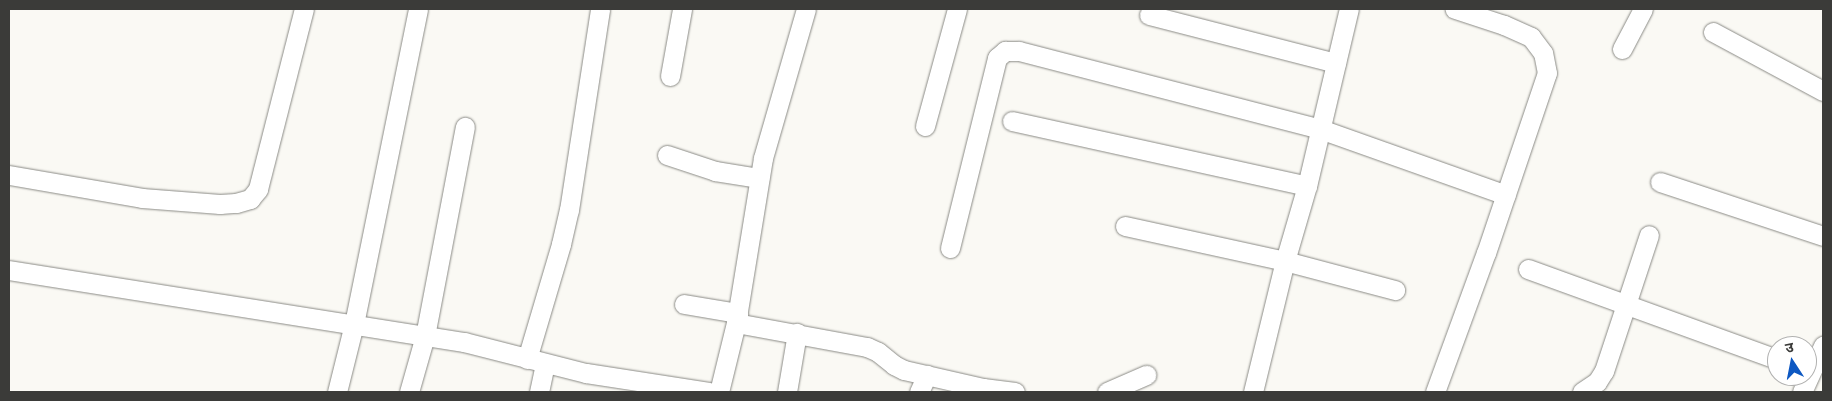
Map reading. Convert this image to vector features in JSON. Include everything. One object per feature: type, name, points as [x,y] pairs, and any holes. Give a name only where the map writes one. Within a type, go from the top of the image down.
[{"type":"street","points":[[9,175],[142,198],[220,204],[236,203],[250,199],[258,189],[304,9]]},
{"type":"street","points":[[337,392],[354,324],[418,9]]},
{"type":"street","points":[[539,392],[536,362],[569,210],[600,9]]},
{"type":"street","points":[[670,76],[682,9]]},
{"type":"street","points":[[719,392],[737,318],[763,158],[806,9]]},
{"type":"street","points":[[925,126],[957,9]]},
{"type":"street","points":[[1253,392],[1307,186],[1349,9]]},
{"type":"street","points":[[1435,392],[1506,195],[1547,73],[1543,53],[1532,37],[1504,25],[1455,9]]},
{"type":"street","points":[[1622,49],[1642,9]]},
{"type":"street","points":[[1149,14],[1336,63]]},
{"type":"street","points":[[1713,32],[1823,91]]},
{"type":"street","points":[[950,248],[997,58],[1005,51],[1019,51],[1320,129],[1506,195]]},
{"type":"street","points":[[1012,121],[1307,186]]},
{"type":"street","points":[[410,392],[425,336],[465,127]]},
{"type":"street","points":[[667,155],[715,170],[760,178]]},
{"type":"street","points":[[1660,182],[1823,236]]},
{"type":"street","points":[[1125,226],[1286,261],[1395,290]]},
{"type":"street","points":[[1582,392],[1597,382],[1604,371],[1649,235]]},
{"type":"street","points":[[1528,269],[1767,355]]},
{"type":"street","points":[[9,270],[464,342],[619,385],[709,392]]},
{"type":"street","points":[[684,304],[797,333],[866,347],[878,352],[894,365],[927,375],[986,390],[1015,392]]},
{"type":"street","points":[[787,392],[797,333]]},
{"type":"street","points":[[1817,364],[1823,346]]},
{"type":"street","points":[[919,392],[927,375]]},
{"type":"street","points":[[1107,392],[1146,375]]}]
